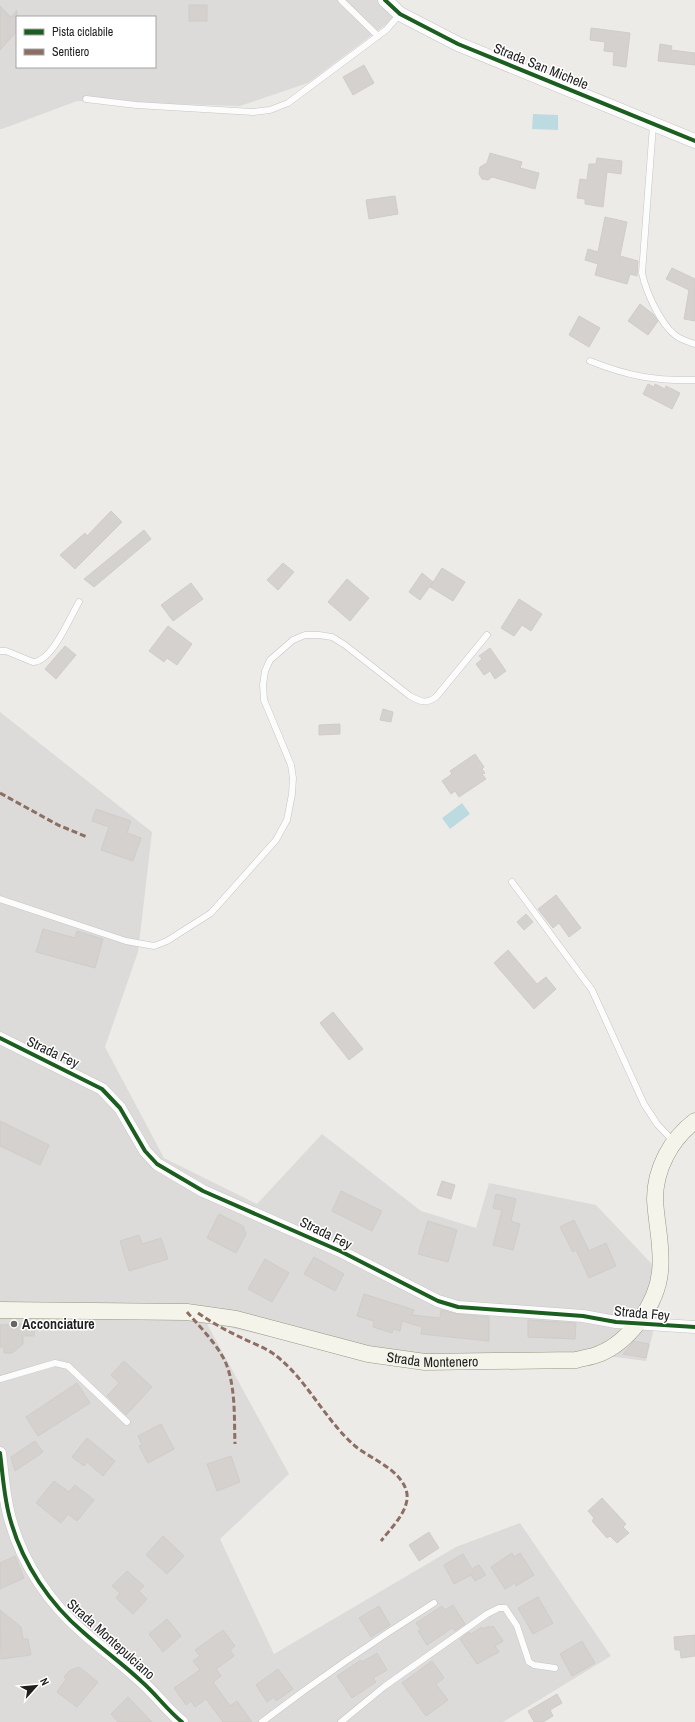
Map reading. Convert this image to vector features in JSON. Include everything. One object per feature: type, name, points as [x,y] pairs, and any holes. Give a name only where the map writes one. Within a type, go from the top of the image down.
[{"type":"main road","name":"Strada Montenero","points":[[0,1310],[187,1312],[236,1319],[368,1354],[400,1360],[425,1362],[576,1360],[599,1354],[615,1346],[639,1322],[652,1298],[660,1273],[655,1198],[658,1177],[663,1162],[674,1142],[695,1121]]},
{"type":"street","name":"Strada San Michele","points":[[385,0],[400,14],[458,44],[695,140]]},
{"type":"street","name":"Strada Fey","points":[[0,1038],[102,1089],[120,1108],[145,1151],[157,1164],[203,1191],[319,1241],[438,1301],[458,1307],[583,1316],[616,1322],[639,1322],[695,1327]]},
{"type":"street","name":"Strada Montepulciano","points":[[0,1453],[4,1509],[30,1567],[58,1607],[82,1632],[142,1681],[182,1722]]},
{"type":"lane","points":[[341,0],[378,36]]},
{"type":"lane","points":[[86,99],[136,105],[254,112],[270,110],[288,103],[386,30],[400,14]]},
{"type":"lane","points":[[653,123],[642,273],[645,286],[652,301],[668,326],[679,338],[695,344]]},
{"type":"lane","points":[[590,361],[647,379],[695,380]]},
{"type":"lane","points":[[0,651],[6,651],[33,662],[38,662],[44,659],[56,644],[79,602]]},
{"type":"lane","points":[[0,899],[126,941],[154,946],[167,941],[211,913],[276,840],[287,820],[292,794],[293,778],[291,765],[264,700],[263,685],[268,665],[280,651],[294,640],[306,636],[319,635],[332,638],[345,645],[410,696],[421,702],[428,702],[436,697],[487,635]]},
{"type":"lane","points":[[512,882],[592,990],[644,1104],[657,1124],[674,1142]]},
{"type":"lane","points":[[0,1379],[55,1363],[68,1366],[127,1422]]},
{"type":"lane","points":[[262,1722],[344,1664],[357,1652],[434,1603]]},
{"type":"lane","points":[[341,1722],[386,1686],[487,1614],[499,1608],[505,1608],[517,1626],[529,1662],[534,1665],[555,1668]]},
{"type":"shaded area","points":[[0,0],[391,0],[400,14],[308,83],[240,106],[77,101],[0,129]]},
{"type":"shaded area","points":[[0,712],[152,832],[138,952],[105,1047],[164,1158],[257,1204],[322,1134],[421,1211],[476,1228],[489,1183],[596,1205],[666,1279],[646,1361],[607,1356],[581,1365],[406,1368],[206,1322],[289,1474],[220,1539],[274,1654],[456,1547],[520,1523],[611,1656],[503,1722],[0,1722]]},
{"type":"water","points":[[533,114],[558,115],[558,130],[532,129]]},
{"type":"water","points":[[462,803],[470,814],[450,829],[442,818]]},
{"type":"building","points":[[189,5],[207,5],[207,21],[189,21]]},
{"type":"building","points":[[0,6],[11,17],[17,10],[17,16],[16,32],[0,50]]},
{"type":"building","points":[[591,28],[630,33],[626,67],[613,65],[614,52],[604,51],[605,42],[590,40]]},
{"type":"building","points":[[660,44],[672,46],[671,50],[695,53],[695,65],[658,61]]},
{"type":"building","points":[[364,65],[374,83],[353,95],[343,77]]},
{"type":"building","points":[[490,153],[522,162],[520,168],[539,173],[535,189],[492,177],[488,180],[482,179],[479,174],[480,167],[487,163]]},
{"type":"building","points":[[597,158],[622,161],[621,174],[607,172],[603,207],[585,204],[585,199],[577,198],[580,179],[587,180],[589,164],[596,164]]},
{"type":"building","points":[[395,196],[398,214],[369,219],[366,200]]},
{"type":"building","points":[[605,217],[627,222],[620,256],[638,261],[637,276],[630,274],[627,284],[595,275],[598,264],[585,260],[588,249],[598,252]]},
{"type":"building","points":[[672,268],[695,279],[695,321],[684,319],[689,290],[666,279]]},
{"type":"building","points":[[640,304],[653,314],[658,321],[648,335],[628,321]]},
{"type":"building","points":[[579,316],[600,328],[589,347],[569,335]]},
{"type":"building","points":[[648,384],[654,387],[655,384],[665,389],[666,386],[680,393],[672,409],[643,394]]},
{"type":"building","points":[[111,511],[122,522],[75,569],[60,555],[85,533],[87,536]]},
{"type":"building","points":[[144,530],[151,539],[94,587],[84,579]]},
{"type":"building","points":[[283,563],[294,572],[278,590],[267,580]]},
{"type":"building","points":[[442,568],[465,582],[453,601],[430,587]]},
{"type":"building","points":[[422,573],[433,582],[420,600],[409,592]]},
{"type":"building","points":[[347,579],[369,598],[350,621],[328,602]]},
{"type":"building","points":[[191,583],[203,599],[173,621],[161,605]]},
{"type":"building","points":[[519,599],[542,614],[531,631],[522,625],[514,636],[501,628]]},
{"type":"building","points":[[168,626],[192,644],[177,665],[167,658],[164,662],[149,651]]},
{"type":"building","points":[[65,646],[76,655],[56,679],[45,669]]},
{"type":"building","points":[[490,648],[506,671],[495,679],[490,671],[484,675],[476,664],[482,659],[479,656]]},
{"type":"building","points":[[383,709],[393,712],[391,722],[380,720]]},
{"type":"building","points":[[340,724],[340,734],[319,735],[319,725]]},
{"type":"building","points":[[475,754],[484,767],[482,769],[485,773],[482,774],[486,779],[459,797],[455,791],[451,794],[442,781],[452,774],[450,771]]},
{"type":"building","points":[[96,809],[131,821],[127,833],[141,838],[133,861],[101,850],[109,827],[92,821]]},
{"type":"building","points":[[556,895],[581,928],[569,937],[559,923],[553,928],[538,909]]},
{"type":"building","points":[[526,914],[533,922],[524,930],[517,922]]},
{"type":"building","points":[[43,929],[75,938],[77,931],[103,939],[95,968],[36,952]]},
{"type":"building","points":[[508,950],[537,984],[546,977],[556,989],[534,1009],[494,963]]},
{"type":"building","points":[[333,1012],[363,1049],[349,1060],[320,1023]]},
{"type":"building","points":[[0,1121],[49,1145],[40,1165],[0,1146]]},
{"type":"building","points":[[442,1181],[455,1185],[451,1199],[437,1195]]},
{"type":"building","points":[[341,1191],[382,1211],[372,1231],[332,1211]]},
{"type":"building","points":[[496,1194],[516,1199],[511,1221],[520,1224],[513,1250],[493,1245],[502,1210],[493,1208]]},
{"type":"building","points":[[219,1214],[243,1226],[246,1234],[236,1253],[207,1238]]},
{"type":"building","points":[[574,1220],[589,1251],[606,1243],[616,1266],[589,1278],[576,1250],[573,1252],[560,1227]]},
{"type":"building","points":[[428,1221],[457,1230],[448,1262],[418,1254]]},
{"type":"building","points":[[139,1235],[142,1244],[161,1238],[168,1259],[129,1271],[120,1241]]},
{"type":"building","points":[[314,1257],[344,1274],[335,1291],[304,1274]]},
{"type":"building","points":[[265,1259],[289,1273],[272,1302],[248,1289]]},
{"type":"building","points":[[364,1294],[414,1310],[412,1315],[440,1318],[441,1310],[457,1314],[489,1317],[489,1341],[421,1334],[422,1327],[402,1321],[400,1331],[393,1329],[392,1333],[373,1327],[374,1321],[357,1316]]},
{"type":"building","points":[[528,1320],[576,1323],[575,1339],[528,1337]]},
{"type":"building","points":[[35,1323],[34,1336],[23,1336],[23,1344],[12,1353],[4,1353],[4,1347],[0,1347],[0,1325]]},
{"type":"building","points":[[634,1341],[649,1344],[646,1358],[623,1354]]},
{"type":"building","points":[[124,1361],[152,1387],[126,1415],[107,1396],[119,1383],[111,1375]]},
{"type":"building","points":[[77,1383],[90,1403],[38,1436],[26,1417]]},
{"type":"building","points":[[161,1424],[174,1449],[148,1463],[139,1446],[142,1445],[138,1436]]},
{"type":"building","points":[[87,1438],[115,1461],[103,1476],[87,1462],[84,1466],[72,1457]]},
{"type":"building","points":[[35,1441],[43,1452],[15,1471],[11,1457]]},
{"type":"building","points":[[231,1456],[240,1482],[217,1491],[207,1464]]},
{"type":"building","points":[[54,1481],[69,1492],[75,1485],[94,1500],[77,1521],[68,1514],[61,1523],[36,1503]]},
{"type":"building","points":[[602,1498],[626,1524],[623,1527],[629,1533],[617,1543],[610,1536],[607,1538],[592,1521],[594,1518],[588,1511]]},
{"type":"building","points":[[429,1532],[439,1548],[419,1561],[409,1545]]},
{"type":"building","points":[[163,1536],[184,1556],[167,1574],[146,1555]]},
{"type":"building","points":[[512,1553],[514,1557],[520,1553],[534,1575],[516,1586],[515,1583],[505,1589],[491,1567]]},
{"type":"building","points":[[463,1554],[472,1569],[479,1565],[486,1575],[475,1581],[471,1575],[454,1584],[444,1565]]},
{"type":"building","points":[[15,1556],[24,1578],[0,1589],[0,1563]]},
{"type":"building","points":[[127,1571],[144,1586],[139,1591],[147,1599],[133,1614],[116,1598],[120,1593],[112,1586]]},
{"type":"building","points":[[538,1597],[553,1623],[533,1634],[518,1608]]},
{"type":"building","points":[[453,1605],[465,1624],[455,1631],[452,1628],[427,1645],[418,1631],[421,1629],[416,1623],[442,1606],[445,1610]]},
{"type":"building","points":[[379,1606],[390,1625],[371,1637],[359,1618]]},
{"type":"building","points":[[0,1610],[21,1627],[23,1639],[28,1639],[31,1655],[1,1659]]},
{"type":"building","points":[[167,1619],[181,1636],[163,1652],[149,1634]]},
{"type":"building","points":[[489,1626],[490,1628],[493,1626],[503,1641],[495,1646],[499,1652],[477,1664],[460,1639],[469,1632],[471,1634],[482,1627],[483,1629]]},
{"type":"building","points":[[223,1630],[235,1646],[230,1650],[234,1656],[216,1669],[221,1676],[213,1682],[230,1706],[237,1701],[252,1722],[223,1722],[206,1699],[195,1707],[191,1701],[186,1705],[174,1688],[200,1670],[193,1661],[200,1656],[195,1650]]},
{"type":"building","points":[[695,1635],[695,1656],[681,1658],[680,1650],[675,1650],[674,1637]]},
{"type":"building","points":[[582,1641],[595,1663],[572,1676],[560,1654]]},
{"type":"building","points":[[377,1653],[387,1670],[373,1678],[376,1682],[352,1698],[337,1676],[361,1660],[362,1662]]},
{"type":"building","points":[[432,1661],[444,1678],[436,1684],[448,1700],[426,1716],[402,1683]]},
{"type":"building","points":[[79,1667],[98,1682],[77,1707],[57,1692],[66,1679],[64,1677],[69,1671]]},
{"type":"building","points":[[278,1669],[293,1689],[276,1701],[274,1697],[267,1702],[256,1685]]},
{"type":"building","points":[[557,1694],[562,1703],[550,1710],[553,1716],[543,1722],[534,1722],[528,1711]]},
{"type":"building","points":[[128,1697],[152,1722],[118,1722],[111,1714]]},
{"type":"marked path","points":[[0,793],[58,825],[87,837]]},
{"type":"marked path","points":[[187,1312],[208,1335],[225,1361],[229,1371],[234,1402],[235,1444]]},
{"type":"marked path","points":[[198,1313],[224,1329],[262,1347],[275,1355],[296,1375],[344,1436],[355,1446],[386,1466],[400,1478],[407,1494],[405,1507],[398,1519],[381,1541]]},
{"type":"cycle path","points":[[385,0],[400,14],[458,44],[695,141]]},
{"type":"cycle path","points":[[0,1038],[102,1089],[120,1108],[145,1151],[157,1164],[203,1191],[340,1251],[438,1301],[458,1307],[583,1316],[616,1322],[695,1327]]},
{"type":"cycle path","points":[[0,1453],[5,1497],[11,1522],[16,1538],[30,1568],[39,1582],[71,1621],[134,1675],[182,1722]]},
{"type":"place","name":"Acconciature","points":[[14,1324]]}]
